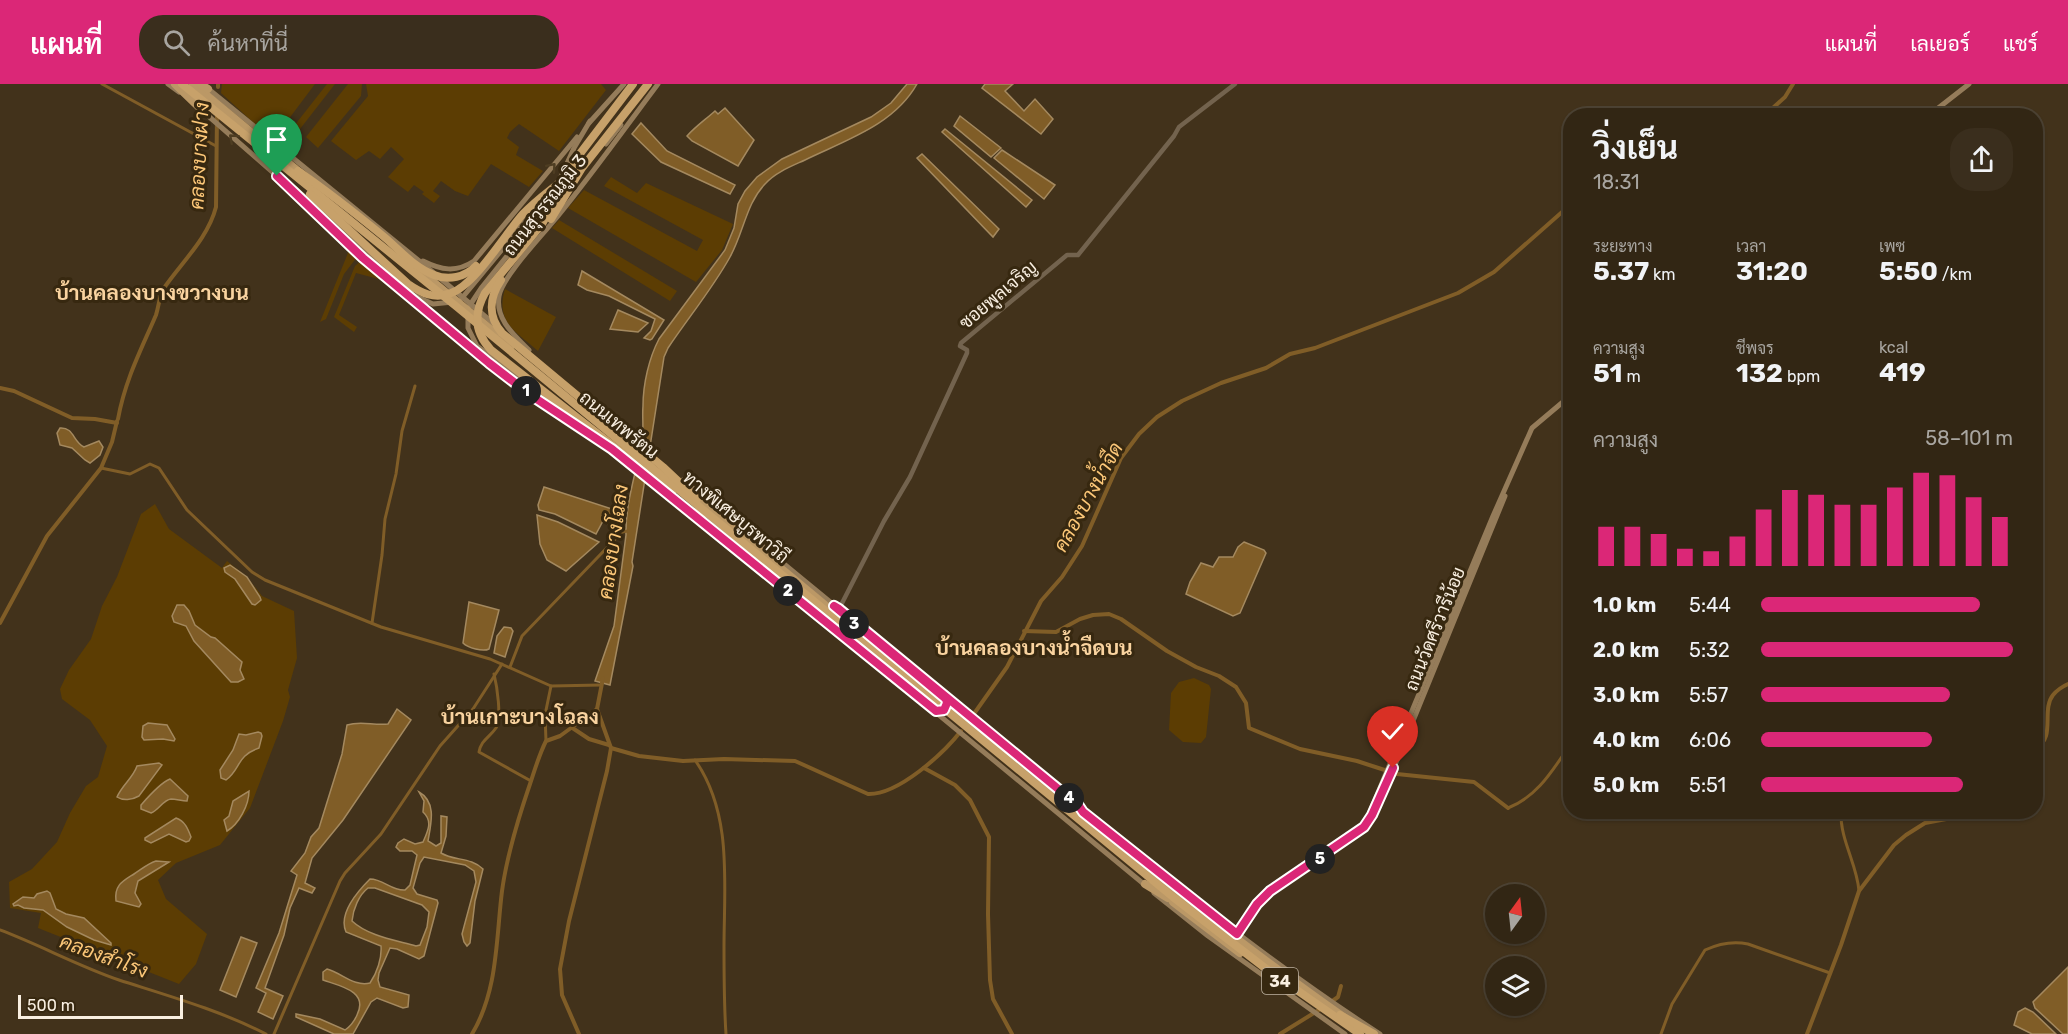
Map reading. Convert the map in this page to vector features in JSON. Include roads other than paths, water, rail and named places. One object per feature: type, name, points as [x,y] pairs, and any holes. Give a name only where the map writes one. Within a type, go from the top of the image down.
[{"type":"highway","points":[[176,84],[201,109]]},
{"type":"highway","name":"ถนนเทพรัตน","points":[[176,84],[633,461],[654,469],[783,570],[959,720]]},
{"type":"highway","name":"ทางพิเศษบูรพาวิถี","points":[[182,84],[286,165]]},
{"type":"highway","name":"ถนนเทพรัตน","points":[[191,84],[207,89],[221,103],[634,443],[654,469],[794,589],[1233,938],[1371,1033]]},
{"type":"highway","name":"ทางพิเศษบูรพาวิถี","points":[[191,84],[457,307],[1174,894],[1359,1034]]},
{"type":"highway","points":[[633,84],[579,155],[542,224],[485,293],[477,311],[477,326],[484,341],[497,355],[637,465],[676,494],[701,508]]},
{"type":"highway","points":[[286,165],[315,199],[408,284],[425,294],[440,296],[452,293],[468,283],[521,217],[576,166],[641,84]]},
{"type":"highway","points":[[286,165],[339,200],[432,274],[454,278],[473,269],[528,203],[582,155],[641,84]]},
{"type":"highway","points":[[650,84],[582,168],[549,221],[501,280],[494,293],[492,311],[496,326],[506,337],[663,467],[701,508]]},
{"type":"highway","points":[[689,511],[701,508]]},
{"type":"highway","points":[[783,570],[808,583]]},
{"type":"highway","points":[[794,589],[816,614]]},
{"type":"highway","name":"ถนนเทพรัตน","points":[[975,733],[1168,898],[1228,945],[1353,1034]]},
{"type":"highway","points":[[1149,872],[1171,883]]},
{"type":"highway","points":[[1145,884],[1168,898]]},
{"type":"highway","points":[[1339,1017],[1371,1033]]},
{"type":"highway","points":[[1339,1017],[1353,1034]]},
{"type":"main road","name":"ถนนเทพรัตน","points":[[168,84],[216,119],[363,258],[489,363],[532,396],[633,461]]},
{"type":"main road","name":"ถนนสุวรรณภูมิ 3","points":[[474,261],[618,87],[624,84]]},
{"type":"main road","points":[[282,181],[291,184],[413,295],[427,303],[443,304],[460,300],[538,206],[583,171],[650,84]]},
{"type":"main road","name":"ถนนสุวรรณภูมิ 3","points":[[502,285],[556,219],[658,84]]},
{"type":"main road","points":[[1933,108],[1964,84]]},
{"type":"main road","points":[[1938,108],[1969,84]]},
{"type":"main road","name":"ถนนเทพรัตน","points":[[221,103],[529,350],[634,443]]},
{"type":"main road","points":[[590,121],[574,148],[545,208],[476,296],[467,314],[468,328],[473,341],[482,350],[593,435]]},
{"type":"main road","points":[[417,258],[448,270],[462,268],[474,261]]},
{"type":"main road","points":[[474,261],[468,275],[484,290],[494,292],[502,285]]},
{"type":"main road","points":[[502,285],[498,299],[501,315],[508,329],[529,350]]},
{"type":"main road","name":"ถนนวัดศรีวารีน้อย","points":[[1237,934],[1257,902],[1268,890],[1362,826],[1370,814],[1389,775],[1534,426],[1563,402]]},
{"type":"main road","name":"ถนนเทพรัตน","points":[[654,469],[808,583],[947,697],[959,720]]},
{"type":"main road","name":"ถนนเทพรัตน","points":[[654,469],[689,511],[816,614],[975,733],[1108,855],[1208,936],[1345,1034]]},
{"type":"main road","points":[[829,624],[936,711],[944,710],[946,699],[837,608]]},
{"type":"main road","name":"ถนนเทพรัตน","points":[[975,733],[1073,801],[1083,812],[1237,934],[1371,1033],[1380,1034]]},
{"type":"main road","points":[[1083,812],[999,744],[992,741],[988,743],[986,751],[988,754],[1108,855]]},
{"type":"street","name":"ซอยพูลเจริญ","points":[[837,608],[932,431],[967,353],[967,350],[960,346],[961,343],[1067,255],[1078,255],[1179,127],[1235,84]]},
{"type":"waterway","points":[[102,84],[216,146]]},
{"type":"waterway","name":"คลองบางน้ำจืด","points":[[1773,108],[1785,97],[1793,84]]},
{"type":"waterway","name":"คลองบางฝาง","points":[[118,419],[129,378],[156,315],[162,291],[201,239],[216,207],[217,114]]},
{"type":"waterway","name":"คลองบางน้ำจืด","points":[[971,718],[1007,667],[1041,601],[1062,577],[1082,546],[1121,458],[1139,434],[1157,417],[1182,401],[1221,383],[1266,368],[1290,354],[1315,348],[1458,293],[1494,272],[1563,211]]},
{"type":"waterway","points":[[372,623],[385,519],[396,474],[402,431],[415,386]]},
{"type":"waterway","points":[[0,388],[14,391],[72,418],[117,423]]},
{"type":"waterway","name":"คลองบางฝาง","points":[[0,623],[47,536],[101,468],[112,442],[117,421]]},
{"type":"waterway","points":[[101,468],[130,474],[150,464],[159,468],[187,510],[252,572],[265,580],[381,627],[490,659],[551,686],[601,685]]},
{"type":"waterway","points":[[510,667],[522,636],[622,532],[628,531]]},
{"type":"waterway","points":[[1024,631],[1056,632],[1080,619],[1109,614],[1121,619],[1167,651],[1196,667],[1219,676],[1236,687],[1246,703],[1249,728],[1300,749],[1357,761],[1397,774],[1474,782],[1508,808]]},
{"type":"waterway","points":[[274,1034],[340,881],[381,834],[440,746],[473,709],[502,664]]},
{"type":"waterway","points":[[494,674],[498,723],[479,752],[531,781]]},
{"type":"waterway","name":"คลองบางโฉลง","points":[[579,1034],[562,995],[560,969],[569,921],[611,748],[597,709],[603,678]]},
{"type":"waterway","points":[[2043,741],[2047,731],[2050,701],[2056,692],[2068,684]]},
{"type":"waterway","points":[[546,741],[545,715],[551,686]]},
{"type":"waterway","points":[[472,1034],[487,1000],[497,946],[507,864],[517,823],[539,757],[546,741],[560,736],[597,709]]},
{"type":"waterway","points":[[571,727],[589,739],[609,745]]},
{"type":"waterway","name":"คลองบางน้ำจืด","points":[[611,748],[639,756],[683,761],[724,759],[795,761],[868,794],[880,793],[906,781],[932,761],[961,731]]},
{"type":"waterway","points":[[1508,808],[1536,790],[1563,755]]},
{"type":"waterway","points":[[695,760],[716,803],[724,850],[726,1034]]},
{"type":"waterway","points":[[924,768],[955,785],[970,800],[989,837],[990,980],[993,999],[1012,1034]]},
{"type":"waterway","points":[[1841,819],[1859,891]]},
{"type":"waterway","points":[[1807,1034],[1859,891],[1894,845],[1906,835],[1925,823],[1946,819]]},
{"type":"waterway","name":"คลองสำโรง","points":[[0,930],[104,974],[212,1011],[266,1034]]},
{"type":"waterway","points":[[1661,1034],[1672,1004],[1705,950],[1710,948],[1732,943],[1748,944],[1830,973]]},
{"type":"waterway","points":[[1331,1002],[1338,997],[1341,986]]},
{"type":"waterway","points":[[1280,1034],[1322,1008]]},
{"type":"district","name":"บ้านคลองบางขวางบน","points":[[152,292]]},
{"type":"district","name":"บ้านคลองบางน้ำจืดบน","points":[[1034,647]]},
{"type":"district","name":"บ้านเกาะบางโฉลง","points":[[520,716]]}]
